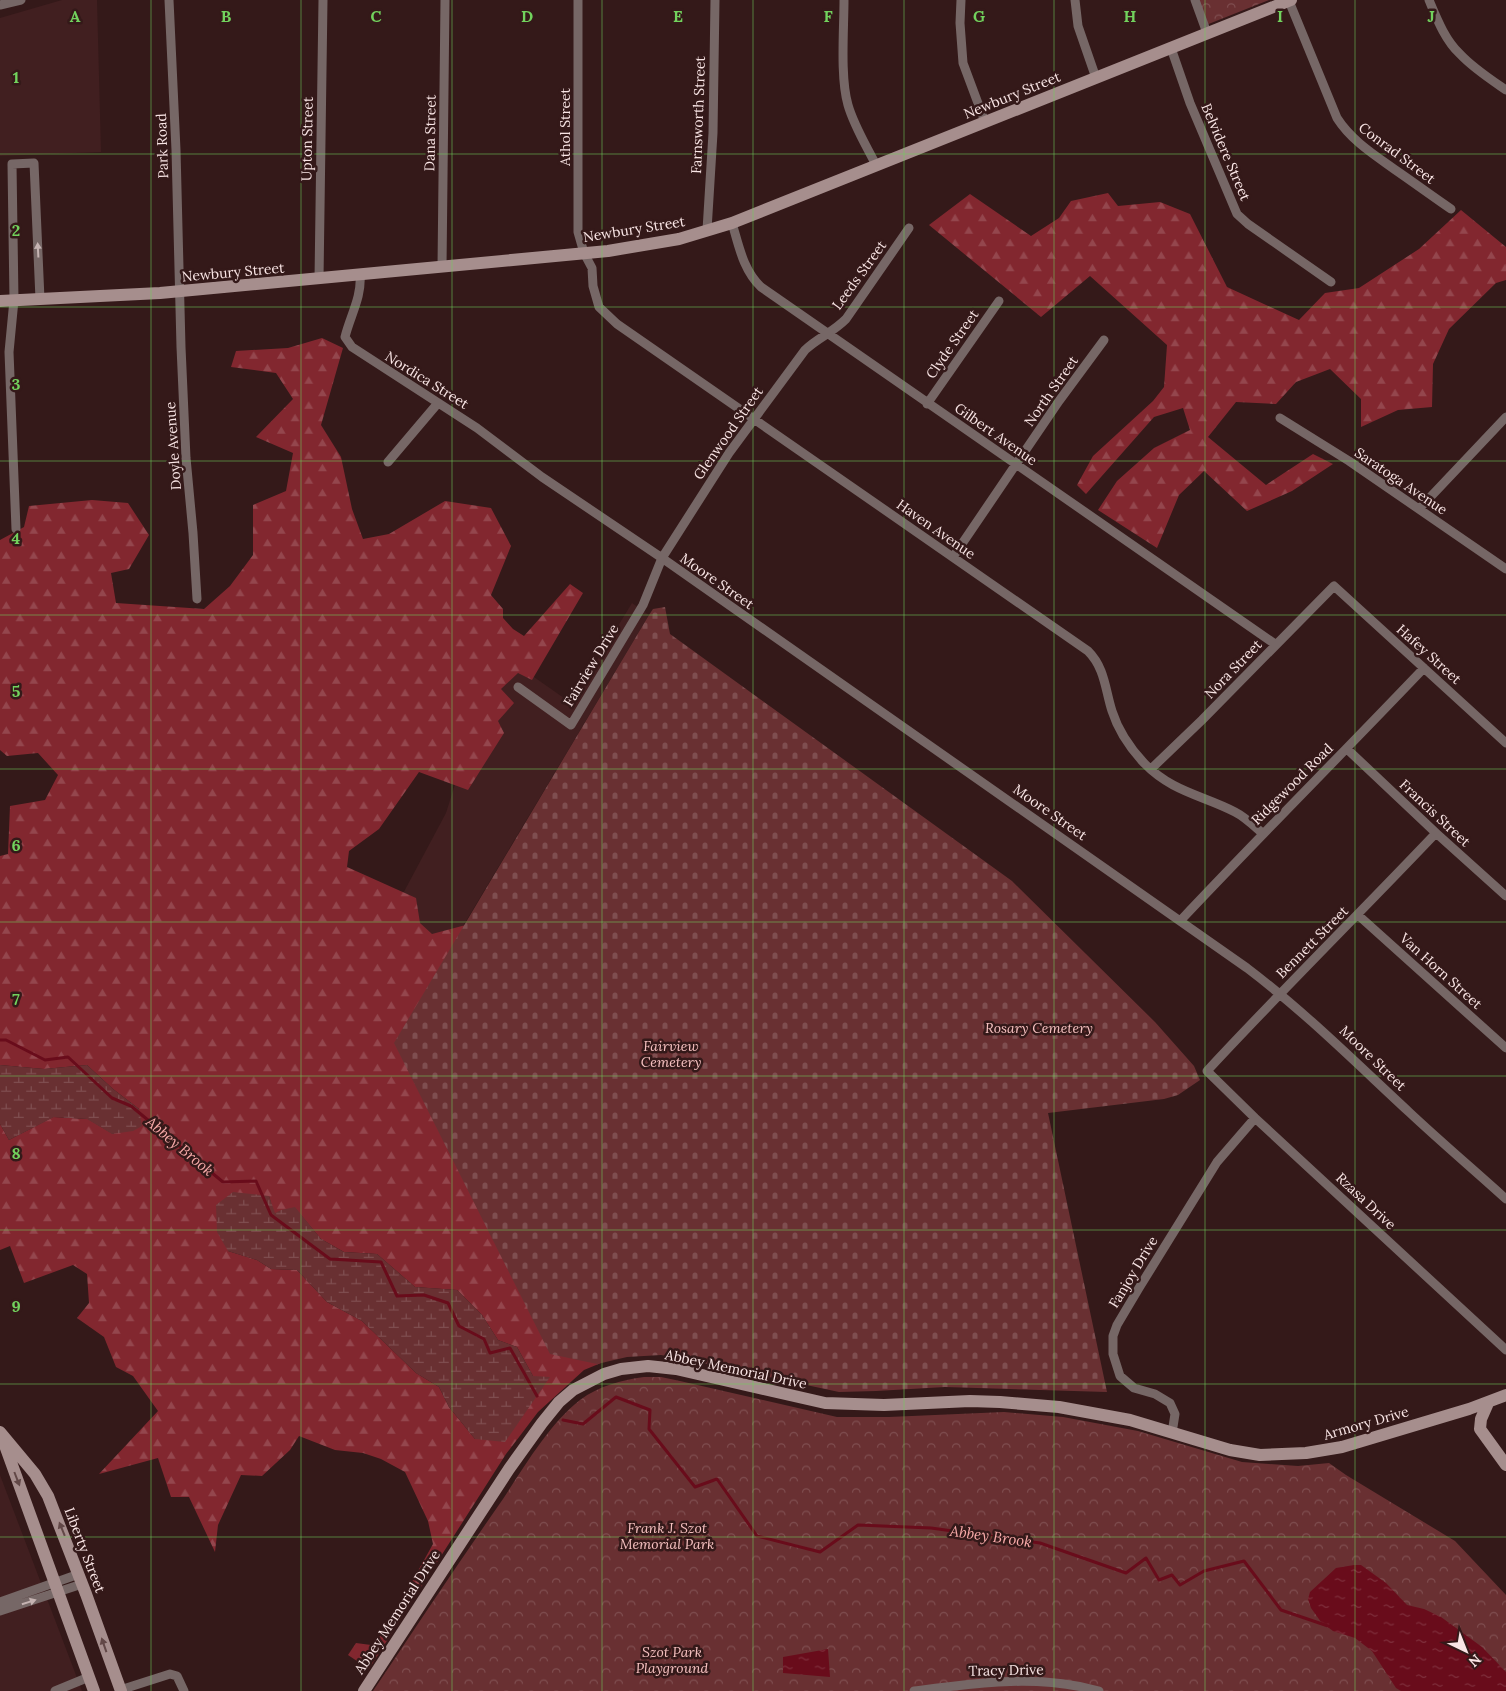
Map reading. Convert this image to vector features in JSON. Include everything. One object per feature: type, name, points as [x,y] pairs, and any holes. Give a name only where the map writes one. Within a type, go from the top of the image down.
[{"type":"main road","name":"Newbury Street","points":[[0,301],[179,292],[584,253],[679,239],[732,223],[1290,0]]},
{"type":"main road","name":"Abbey Memorial Drive","points":[[364,1691],[537,1429],[568,1394],[578,1387],[613,1371],[639,1367],[676,1369],[808,1400],[835,1404],[884,1405],[970,1401],[1049,1406],[1130,1420],[1172,1433]]},
{"type":"main road","name":"Armory Drive","points":[[1172,1433],[1247,1453],[1274,1455],[1306,1453],[1372,1440],[1488,1403],[1506,1395]]},
{"type":"main road","points":[[1488,1403],[1481,1419],[1480,1429],[1506,1465]]},
{"type":"main road","name":"Liberty Street","points":[[0,1433],[35,1474],[48,1496],[81,1579],[121,1690]]},
{"type":"main road","name":"Liberty Street","points":[[0,1433],[94,1691]]},
{"type":"street","points":[[0,5],[21,0]]},
{"type":"street","name":"Park Road","points":[[169,0],[176,150],[179,292]]},
{"type":"street","name":"Upton Street","points":[[319,279],[323,0]]},
{"type":"street","name":"Dana Street","points":[[442,267],[445,0]]},
{"type":"street","name":"Athol Street","points":[[578,0],[578,232],[584,253]]},
{"type":"street","name":"Farnsworth Street","points":[[707,230],[713,133],[715,0]]},
{"type":"street","points":[[844,0],[844,86],[857,130],[876,165]]},
{"type":"street","points":[[961,0],[960,23],[964,63],[985,122]]},
{"type":"street","points":[[1075,0],[1078,26],[1096,78]]},
{"type":"street","points":[[1195,0],[1207,33]]},
{"type":"street","name":"Conrad Street","points":[[1290,0],[1337,118],[1344,128],[1353,138],[1382,160],[1451,209]]},
{"type":"street","points":[[1429,0],[1441,28],[1458,53],[1475,68],[1506,90]]},
{"type":"street","name":"Belvidere Street","points":[[1171,48],[1190,103],[1237,214],[1248,224],[1331,282]]},
{"type":"street","points":[[16,529],[9,352],[14,300],[12,164],[34,163],[40,299]]},
{"type":"street","name":"Gilbert Avenue","points":[[732,223],[744,264],[753,280],[761,287],[827,335],[1275,644]]},
{"type":"street","name":"Leeds Street","points":[[827,335],[846,319],[909,228]]},
{"type":"street","name":"Haven Avenue","points":[[584,253],[592,268],[593,286],[599,308],[617,324],[1060,631],[1093,656],[1102,671],[1113,713],[1118,724],[1130,746],[1150,769],[1180,790],[1235,812],[1245,818],[1262,834]]},
{"type":"street","name":"Nordica Street","points":[[360,275],[358,301],[348,324],[345,337],[352,347],[477,428],[550,482]]},
{"type":"street","name":"Doyle Avenue","points":[[179,292],[186,458],[197,598]]},
{"type":"street","name":"Clyde Street","points":[[927,404],[999,301]]},
{"type":"street","name":"Glenwood Street","points":[[662,558],[729,452],[753,418],[805,350],[814,341],[827,335]]},
{"type":"street","name":"North Street","points":[[953,557],[1059,401],[1104,340]]},
{"type":"street","points":[[388,462],[438,403]]},
{"type":"street","points":[[1419,509],[1506,417]]},
{"type":"street","name":"Saratoga Avenue","points":[[1280,418],[1349,461],[1506,569]]},
{"type":"street","name":"Moore Street","points":[[550,482],[1181,920],[1280,993],[1324,1031],[1506,1199]]},
{"type":"street","name":"Fairview Drive","points":[[518,687],[571,725],[643,605],[662,558]]},
{"type":"street","name":"Nora Street","points":[[1150,769],[1202,720],[1334,586]]},
{"type":"street","name":"Hafey Street","points":[[1334,586],[1506,743]]},
{"type":"street","name":"Ridgewood Road","points":[[1181,920],[1424,668]]},
{"type":"street","name":"Francis Street","points":[[1347,749],[1506,896]]},
{"type":"street","name":"Bennett Street","points":[[1208,1071],[1280,993],[1436,833]]},
{"type":"street","name":"Van Horn Street","points":[[1358,915],[1506,1048]]},
{"type":"street","name":"Rzasa Drive","points":[[1208,1071],[1255,1118],[1506,1350]]},
{"type":"street","name":"Fanjoy Drive","points":[[1172,1433],[1175,1414],[1170,1403],[1155,1394],[1134,1388],[1120,1376],[1113,1354],[1113,1336],[1139,1288],[1217,1162],[1255,1118]]},
{"type":"street","points":[[0,1602],[81,1579]]},
{"type":"street","points":[[0,1611],[57,1587]]},
{"type":"street","points":[[121,1690],[170,1674],[177,1676],[184,1691]]},
{"type":"street","points":[[55,1691],[90,1677]]},
{"type":"street","name":"Tracy Drive","points":[[914,1691],[958,1685],[1026,1680],[1074,1685],[1099,1691]]},
{"type":"shaded area","points":[[62,0],[97,0],[101,152],[0,156],[0,18]]},
{"type":"shaded area","points":[[632,603],[649,615],[429,983],[375,946],[446,813],[497,651],[571,703]]},
{"type":"shaded area","points":[[0,1475],[82,1691],[0,1691]]},
{"type":"green space","points":[[1196,0],[1269,0],[1206,25]]},
{"type":"green space","points":[[1108,193],[1118,206],[1160,202],[1190,214],[1227,287],[1299,320],[1325,293],[1359,288],[1419,249],[1461,210],[1506,247],[1506,280],[1496,283],[1449,329],[1433,364],[1432,407],[1398,410],[1361,427],[1361,399],[1330,369],[1296,382],[1276,404],[1236,402],[1208,437],[1266,485],[1313,454],[1333,464],[1292,491],[1247,511],[1204,471],[1179,495],[1157,548],[1098,510],[1117,481],[1154,448],[1190,430],[1183,408],[1154,417],[1086,494],[1077,485],[1093,456],[1153,401],[1164,387],[1167,345],[1090,276],[1041,317],[929,225],[970,194],[1031,236],[1059,218],[1071,201]]},
{"type":"green space","points":[[322,338],[343,348],[321,425],[341,457],[352,509],[363,539],[389,534],[445,501],[491,508],[511,546],[491,595],[503,609],[503,618],[513,629],[524,636],[570,584],[583,593],[532,680],[518,673],[501,689],[514,703],[498,721],[504,733],[468,790],[419,772],[379,829],[349,851],[347,867],[416,898],[420,923],[432,934],[477,922],[657,1352],[613,1358],[584,1370],[538,1412],[506,1454],[369,1669],[348,1655],[356,1643],[371,1645],[384,1632],[433,1544],[428,1521],[405,1472],[381,1459],[363,1453],[335,1450],[299,1436],[290,1450],[262,1476],[241,1475],[218,1525],[215,1552],[189,1497],[171,1497],[158,1458],[99,1474],[158,1411],[133,1376],[116,1367],[104,1337],[77,1318],[89,1303],[87,1274],[73,1265],[24,1283],[10,1246],[0,1250],[0,1124],[9,1140],[53,1117],[88,1119],[113,1134],[139,1109],[113,1089],[87,1065],[44,1069],[0,1065],[0,856],[8,854],[10,806],[45,800],[58,775],[38,753],[7,756],[0,750],[0,540],[24,527],[29,506],[92,500],[128,503],[149,535],[129,569],[111,573],[116,603],[204,609],[230,586],[253,555],[253,505],[286,491],[293,453],[256,437],[293,399],[276,373],[231,367],[236,351],[288,348]],"holes":[[[269,1196],[274,1214],[295,1208],[321,1239],[344,1252],[377,1254],[415,1287],[457,1290],[482,1315],[498,1340],[517,1347],[533,1376],[475,1439],[449,1407],[439,1387],[416,1373],[362,1321],[327,1302],[297,1270],[271,1269],[257,1260],[228,1251]]]},
{"type":"green space","name":"Fairview Cemetery","points":[[665,607],[670,634],[1012,881],[1155,1022],[1194,1066],[1200,1080],[1178,1095],[1164,1099],[1048,1113],[1107,1392],[945,1387],[839,1392],[661,1355],[627,1357],[597,1364],[550,1354],[394,1043],[649,615],[653,609]]},
{"type":"green space","points":[[0,1065],[44,1069],[87,1065],[113,1089],[139,1109],[142,1126],[133,1131],[112,1134],[87,1119],[54,1117],[9,1140],[0,1124]]},
{"type":"green space","points":[[233,1192],[269,1196],[275,1213],[295,1207],[321,1239],[344,1252],[377,1254],[415,1287],[457,1290],[482,1315],[498,1340],[517,1347],[533,1376],[550,1377],[505,1442],[475,1439],[449,1407],[439,1387],[416,1373],[362,1321],[327,1302],[297,1270],[271,1269],[257,1260],[228,1251],[217,1232],[216,1205]]},
{"type":"green space","name":"Frank J. Szot Memorial Park","points":[[644,1377],[661,1377],[837,1417],[889,1417],[1004,1412],[1063,1417],[1138,1431],[1242,1462],[1298,1466],[1329,1463],[1455,1541],[1506,1595],[1506,1691],[373,1691],[529,1460],[558,1421],[580,1400],[595,1391],[619,1382]]},
{"type":"water","points":[[1361,1565],[1386,1583],[1407,1605],[1424,1609],[1441,1617],[1482,1647],[1506,1672],[1506,1691],[1401,1691],[1396,1688],[1372,1651],[1355,1638],[1333,1631],[1321,1622],[1311,1608],[1308,1599],[1310,1592],[1336,1568]]},
{"type":"water","points":[[828,1649],[830,1677],[783,1673],[783,1657]]},
{"type":"waterway","name":"Abbey Brook","points":[[0,1040],[6,1040],[45,1060],[68,1057],[112,1098],[131,1106],[223,1182],[256,1181],[271,1215],[330,1259],[381,1262],[397,1296],[424,1295],[448,1303],[459,1326],[484,1339],[490,1353],[510,1348],[537,1396]]},
{"type":"waterway","name":"Abbey Brook","points":[[563,1420],[583,1424],[616,1397],[650,1410],[649,1429],[695,1487],[717,1479],[757,1536],[820,1552],[858,1525],[931,1528],[1040,1543],[1126,1573],[1146,1558],[1159,1580],[1172,1575],[1180,1585],[1204,1571],[1244,1561],[1281,1610],[1328,1626]]},
{"type":"park label","name":"Rosary Cemetery","points":[[1039,1028]]},
{"type":"park label","name":"Szot Park Playground","points":[[672,1660]]}]
